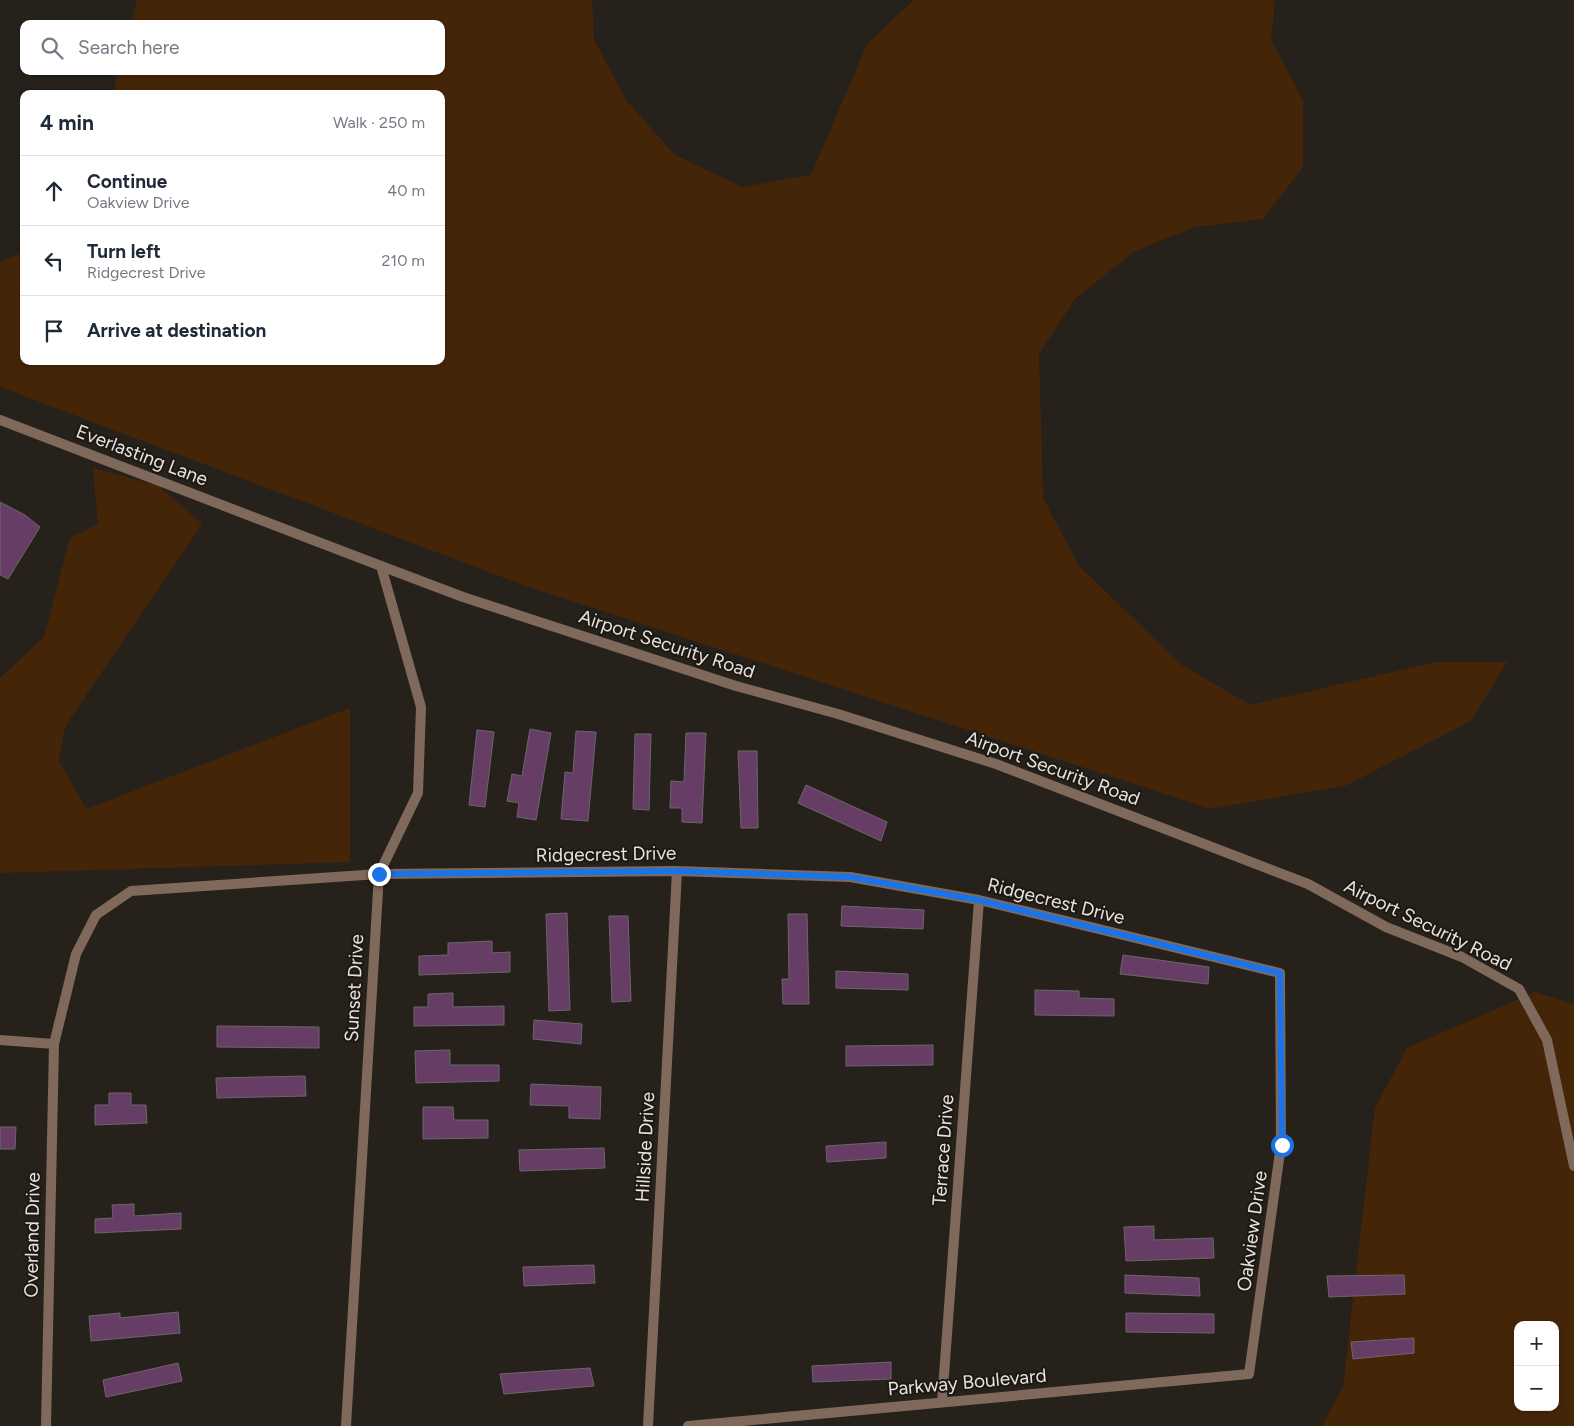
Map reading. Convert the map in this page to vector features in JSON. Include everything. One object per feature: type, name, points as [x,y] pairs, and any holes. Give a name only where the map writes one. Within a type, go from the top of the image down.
[{"type":"street","name":"Everlasting Lane","points":[[0,420],[380,566]]},
{"type":"street","name":"Sunset Drive","points":[[346,1426],[379,874],[418,793],[421,707],[380,566]]},
{"type":"street","name":"Airport Security Road","points":[[380,566],[463,596],[736,686],[838,714],[996,764],[1308,884],[1386,927],[1462,957],[1519,989],[1547,1040],[1574,1166]]},
{"type":"street","name":"Ridgecrest Drive","points":[[54,1044],[76,954],[96,916],[131,891],[379,874],[678,871],[850,877],[978,900],[1280,973]]},
{"type":"street","name":"Hillside Drive","points":[[648,1426],[678,871]]},
{"type":"street","name":"Terrace Drive","points":[[942,1402],[978,900]]},
{"type":"street","name":"Oakview Drive","points":[[1249,1374],[1282,1145],[1280,973]]},
{"type":"street","points":[[0,1040],[54,1044]]},
{"type":"street","name":"Overland Drive","points":[[46,1426],[54,1044]]},
{"type":"street","name":"Parkway Boulevard","points":[[688,1426],[1249,1374]]},
{"type":"shaded area","points":[[137,0],[592,0],[594,40],[626,100],[675,155],[742,187],[811,175],[867,44],[914,0],[1275,0],[1271,40],[1303,100],[1303,167],[1263,219],[1195,227],[1135,251],[1075,299],[1039,354],[1043,498],[1079,566],[1183,666],[1251,705],[1435,662],[1507,662],[1471,721],[1347,785],[1211,809],[526,586],[0,387],[0,263],[20,252],[20,365],[445,365],[445,90],[114,90],[117,75],[445,75],[445,20],[132,20]]},
{"type":"shaded area","points":[[93,468],[159,486],[202,524],[66,725],[58,759],[86,809],[350,708],[350,862],[0,873],[0,678],[44,637],[70,538],[98,524]]},
{"type":"shaded area","points":[[1535,992],[1574,1004],[1574,1426],[1322,1426],[1343,1387],[1375,1108],[1407,1048]]},
{"type":"building","points":[[0,502],[25,515],[40,527],[8,579],[0,575]]},
{"type":"building","points":[[530,729],[551,733],[536,820],[517,817],[519,803],[507,801],[512,774],[522,776]]},
{"type":"building","points":[[477,730],[494,732],[485,807],[469,805]]},
{"type":"building","points":[[576,731],[596,732],[588,821],[561,819],[565,772],[573,773]]},
{"type":"building","points":[[686,733],[706,733],[702,823],[682,822],[682,808],[670,808],[671,781],[684,782]]},
{"type":"building","points":[[635,734],[651,734],[649,810],[633,809]]},
{"type":"building","points":[[738,751],[757,751],[758,828],[741,828]]},
{"type":"building","points":[[806,785],[887,822],[881,841],[798,803]]},
{"type":"building","points":[[842,906],[924,910],[923,929],[841,926]]},
{"type":"building","points":[[567,913],[570,1010],[549,1011],[546,914]]},
{"type":"building","points":[[788,914],[807,914],[809,1004],[783,1004],[782,979],[789,979]]},
{"type":"building","points":[[609,916],[628,916],[631,1001],[612,1002]]},
{"type":"building","points":[[492,941],[492,953],[510,952],[510,972],[419,975],[419,956],[448,955],[448,943]]},
{"type":"building","points":[[1123,955],[1209,967],[1208,984],[1120,974]]},
{"type":"building","points":[[836,971],[908,974],[908,990],[836,988]]},
{"type":"building","points":[[1035,990],[1079,991],[1079,998],[1114,999],[1114,1016],[1035,1015]]},
{"type":"building","points":[[453,993],[453,1007],[504,1006],[504,1025],[414,1026],[414,1007],[428,1007],[428,994]]},
{"type":"building","points":[[534,1020],[582,1024],[581,1044],[533,1039]]},
{"type":"building","points":[[217,1026],[319,1027],[319,1048],[217,1047]]},
{"type":"building","points":[[933,1045],[933,1065],[846,1066],[846,1046]]},
{"type":"building","points":[[450,1050],[450,1065],[499,1065],[499,1081],[416,1083],[415,1051]]},
{"type":"building","points":[[305,1076],[306,1096],[217,1098],[216,1078]]},
{"type":"building","points":[[531,1084],[601,1087],[600,1119],[569,1118],[569,1106],[530,1105]]},
{"type":"building","points":[[109,1093],[131,1093],[131,1105],[146,1105],[147,1123],[95,1125],[95,1105],[109,1105]]},
{"type":"building","points":[[423,1107],[453,1107],[454,1120],[488,1120],[488,1138],[423,1139]]},
{"type":"building","points":[[0,1127],[16,1127],[15,1149],[0,1149]]},
{"type":"building","points":[[886,1142],[886,1158],[827,1162],[826,1146]]},
{"type":"building","points":[[604,1148],[605,1168],[520,1171],[519,1150]]},
{"type":"building","points":[[134,1204],[134,1216],[181,1213],[181,1229],[95,1233],[95,1219],[113,1218],[112,1205]]},
{"type":"building","points":[[1154,1226],[1154,1240],[1213,1238],[1214,1258],[1126,1261],[1124,1227]]},
{"type":"building","points":[[594,1265],[595,1283],[524,1286],[523,1267]]},
{"type":"building","points":[[1125,1275],[1199,1278],[1200,1296],[1125,1293]]},
{"type":"building","points":[[1404,1275],[1405,1294],[1329,1297],[1327,1276]]},
{"type":"building","points":[[178,1312],[180,1333],[91,1341],[89,1316],[120,1313],[120,1318]]},
{"type":"building","points":[[1126,1313],[1214,1314],[1214,1333],[1126,1332]]},
{"type":"building","points":[[1414,1338],[1414,1353],[1353,1359],[1351,1342]]},
{"type":"building","points":[[891,1362],[891,1379],[813,1382],[812,1366]]},
{"type":"building","points":[[178,1363],[182,1381],[106,1397],[103,1380]]},
{"type":"building","points":[[590,1368],[594,1386],[504,1394],[500,1374]]},
{"type":"route","points":[[379,874],[678,871],[850,877],[978,900],[1280,973],[1282,1145]]}]
